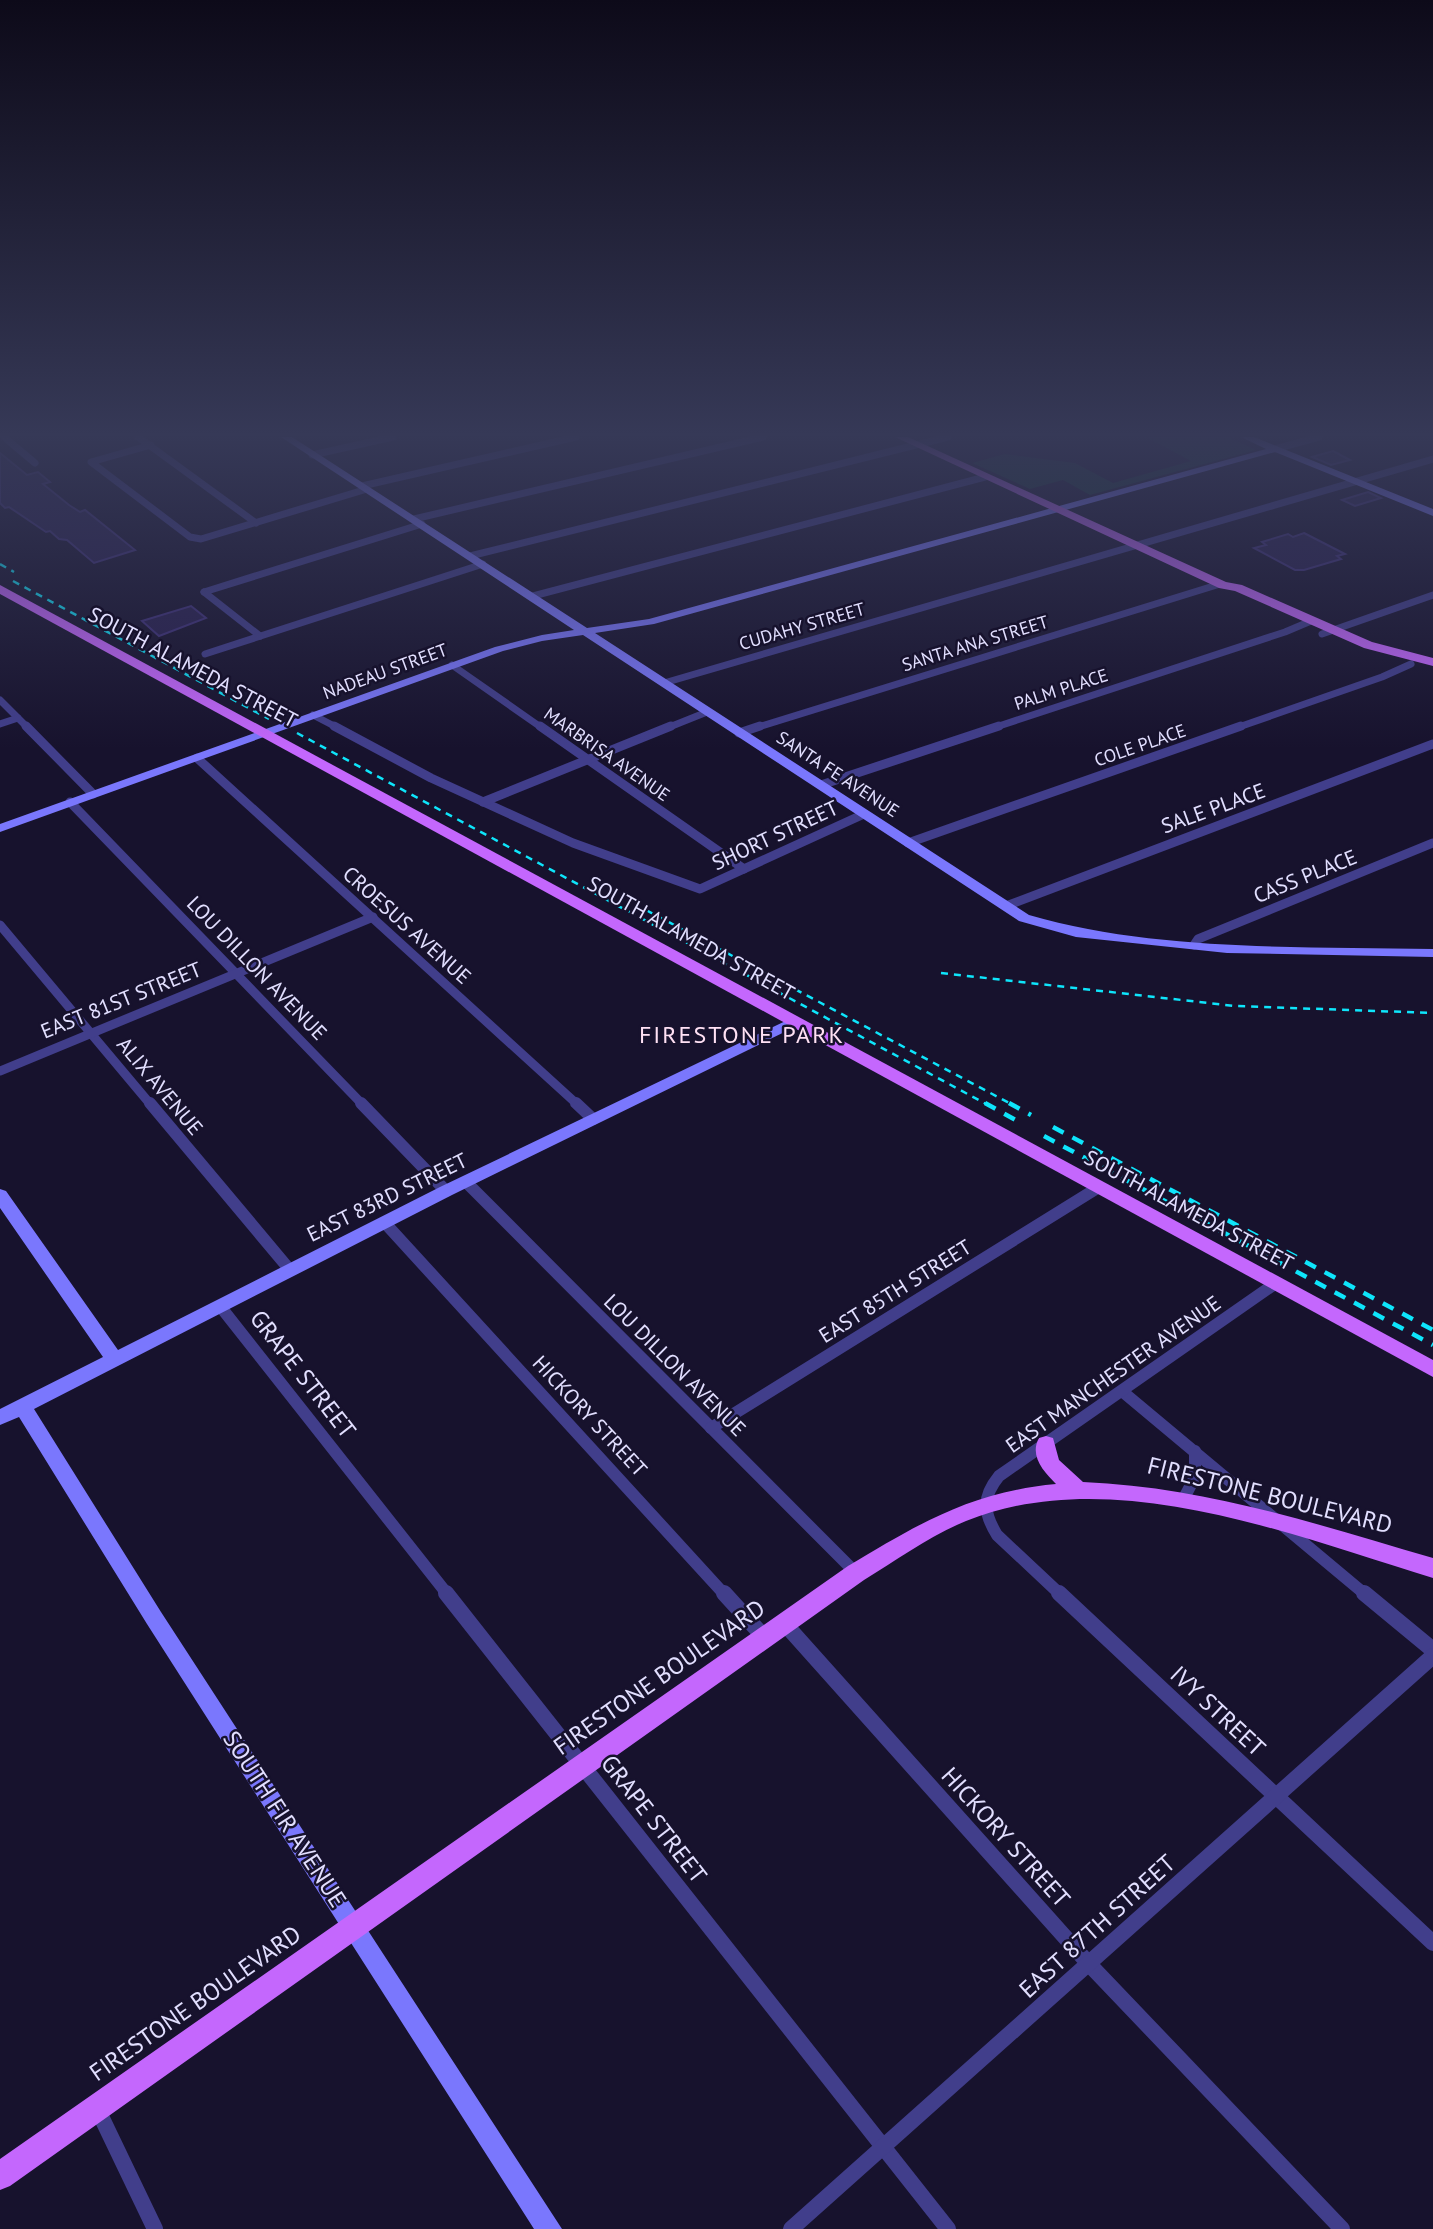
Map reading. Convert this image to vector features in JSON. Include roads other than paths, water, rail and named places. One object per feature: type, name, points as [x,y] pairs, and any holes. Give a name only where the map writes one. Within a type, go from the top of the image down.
[{"type":"main road","points":[[1127,541],[1221,584],[1228,591],[1306,623],[1361,650],[1433,669]]},
{"type":"main road","name":"SOUTH ALAMEDA STREET","points":[[0,589],[1433,1369]]},
{"type":"main road","points":[[1326,632],[1433,662]]},
{"type":"main road","points":[[1046,1444],[1049,1464],[1077,1490]]},
{"type":"main road","name":"FIRESTONE BOULEVARD","points":[[0,2176],[856,1573],[915,1536],[984,1506],[1036,1494],[1077,1490],[1135,1492],[1183,1500],[1284,1525],[1433,1568]]},
{"type":"street","points":[[260,636],[204,592],[360,541]]},
{"type":"street","name":"SANTA FE AVENUE","points":[[447,541],[1024,918],[1076,933],[1194,945],[1296,952],[1433,953]]},
{"type":"street","points":[[470,556],[530,541]]},
{"type":"street","points":[[533,596],[742,541]]},
{"type":"street","name":"NADEAU STREET","points":[[0,828],[452,664],[526,641],[634,625],[943,541]]},
{"type":"street","name":"CUDAHY STREET","points":[[664,683],[1150,541]]},
{"type":"street","points":[[205,654],[483,564]]},
{"type":"street","name":"SANTA ANA STREET","points":[[739,733],[1221,584]]},
{"type":"street","points":[[1326,632],[1433,595]]},
{"type":"street","name":"PALM PLACE","points":[[821,785],[1306,623]]},
{"type":"street","points":[[613,649],[616,638],[634,625]]},
{"type":"street","name":"MARBRISA AVENUE","points":[[452,664],[744,869]]},
{"type":"street","name":"COLE PLACE","points":[[908,842],[1382,677],[1411,664]]},
{"type":"street","points":[[0,700],[93,794]]},
{"type":"street","points":[[483,802],[706,712]]},
{"type":"street","name":"SOUTH ALAMEDA STREET","points":[[313,715],[431,778],[573,843],[700,889]]},
{"type":"street","points":[[0,724],[18,718]]},
{"type":"street","name":"SALE PLACE","points":[[1006,906],[1433,744]]},
{"type":"street","name":"CROESUS AVENUE","points":[[197,758],[593,1119]]},
{"type":"street","name":"LOU DILLON AVENUE","points":[[70,802],[446,1191]]},
{"type":"street","name":"SHORT STREET","points":[[700,889],[864,814]]},
{"type":"street","name":"CASS PLACE","points":[[1194,945],[1199,939],[1433,843]]},
{"type":"street","name":"EAST 81ST STREET","points":[[0,1071],[373,917]]},
{"type":"street","name":"ALIX AVENUE","points":[[0,925],[290,1270]]},
{"type":"street","name":"EAST 83RD STREET","points":[[0,1418],[446,1191],[796,1021]]},
{"type":"street","name":"LOU DILLON AVENUE","points":[[467,1182],[856,1573]]},
{"type":"street","name":"EAST 85TH STREET","points":[[711,1428],[1099,1187]]},
{"type":"street","points":[[0,1195],[114,1359]]},
{"type":"street","name":"HICKORY STREET","points":[[385,1223],[765,1638]]},
{"type":"street","name":"EAST MANCHESTER AVENUE","points":[[984,1506],[986,1491],[999,1476],[1276,1283]]},
{"type":"street","name":"GRAPE STREET","points":[[220,1306],[948,2229]]},
{"type":"street","points":[[1123,1392],[1433,1650]]},
{"type":"street","name":"SOUTH FIR AVENUE","points":[[23,1407],[154,1618],[549,2229]]},
{"type":"street","points":[[1183,1500],[1194,1489],[1198,1475],[1195,1451]]},
{"type":"street","name":"IVY STREET","points":[[984,1506],[987,1520],[996,1535],[1433,1943]]},
{"type":"street","name":"HICKORY STREET","points":[[785,1624],[1089,1964],[1342,2229]]},
{"type":"street","name":"EAST 87TH STREET","points":[[791,2229],[1433,1656]]},
{"type":"street","points":[[97,2108],[155,2229]]},
{"type":"railway","points":[[0,564],[14,572]]},
{"type":"railway","points":[[13,581],[269,719]]},
{"type":"railway","points":[[297,733],[988,1105]]},
{"type":"railway","points":[[646,910],[1013,1105]]},
{"type":"railway","points":[[941,973],[1235,1006],[1433,1013]]},
{"type":"railway","points":[[985,1103],[1021,1123]]},
{"type":"railway","points":[[1009,1103],[1031,1115]]},
{"type":"railway","points":[[1053,1127],[1433,1330]]},
{"type":"railway","points":[[1044,1136],[1433,1345]]},
{"type":"district","name":"FIRESTONE PARK","points":[[742,1034]]}]
